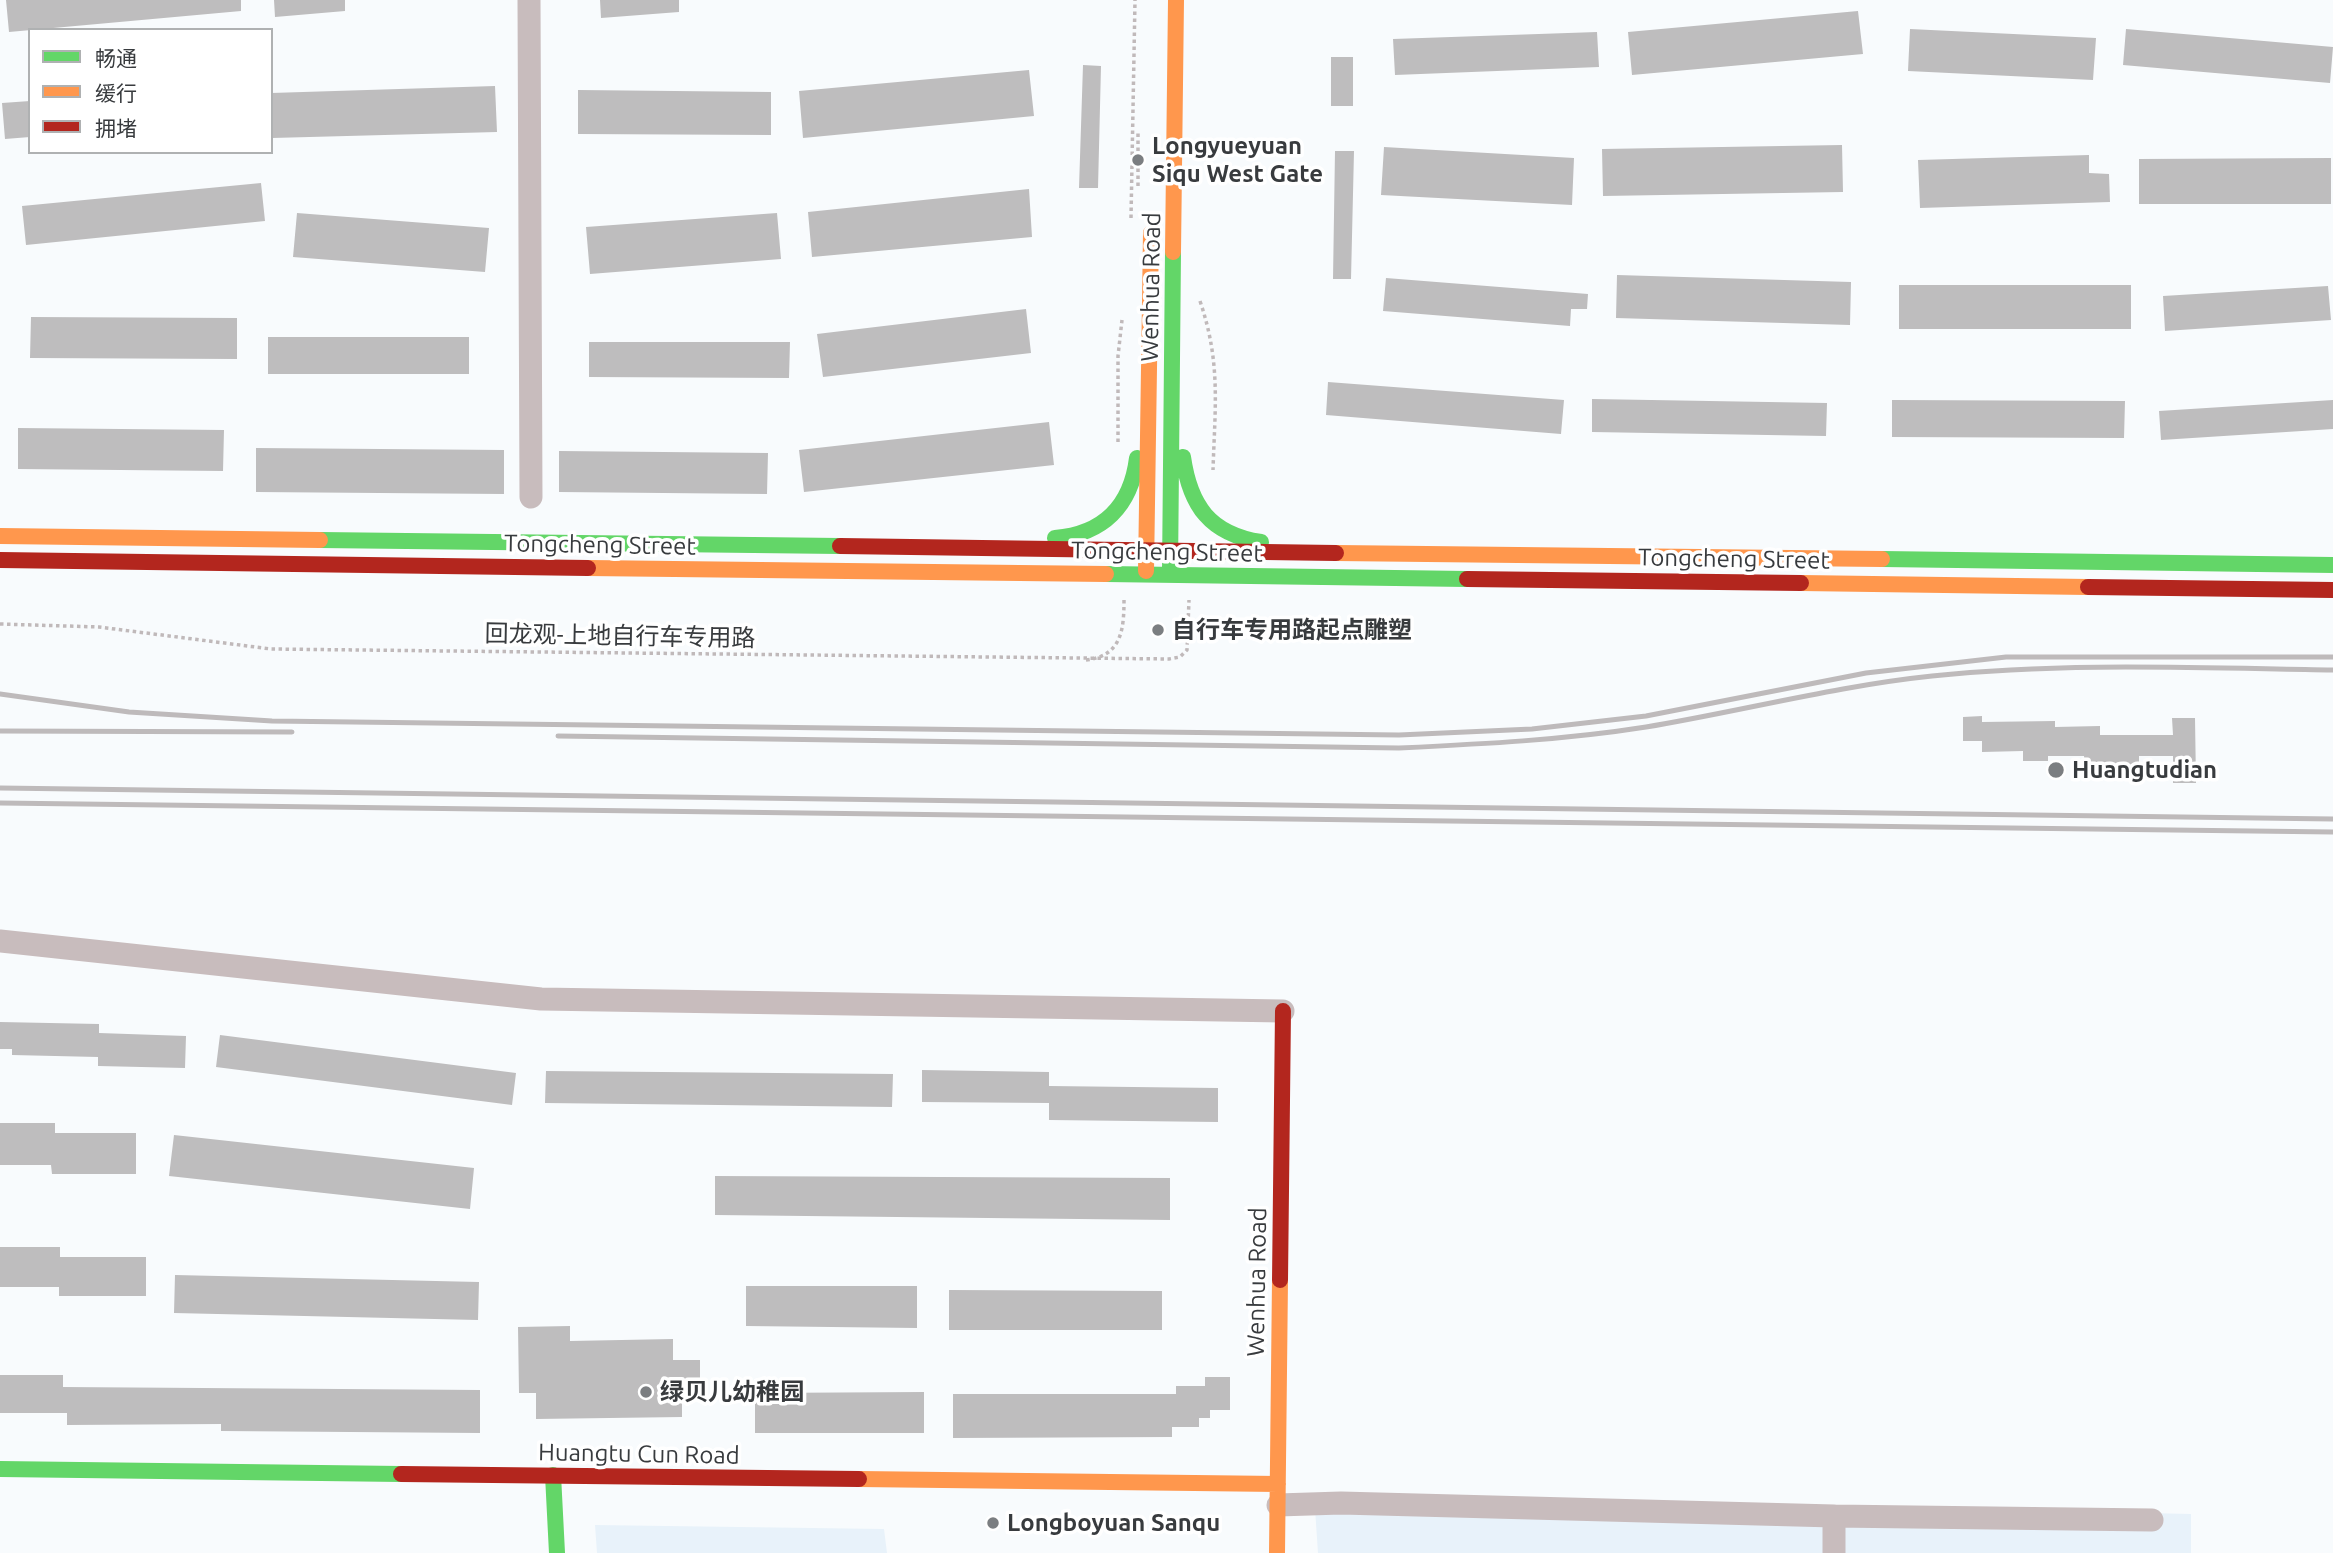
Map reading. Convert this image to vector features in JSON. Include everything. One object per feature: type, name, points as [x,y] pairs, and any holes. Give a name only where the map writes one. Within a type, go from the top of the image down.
[{"type":"main road","name":"Wenhua Road","points":[[1170,575],[1177,0]]},
{"type":"main road","name":"Wenhua Road","points":[[1146,575],[1151,216]]},
{"type":"main road","points":[[875,547],[979,538],[1070,537],[1107,522],[1129,494],[1136,466],[1138,344],[1150,258]]},
{"type":"main road","points":[[1173,346],[1185,479],[1196,506],[1218,529],[1253,542],[1367,545],[1448,554]]},
{"type":"main road","points":[[0,526],[119,527],[205,539]]},
{"type":"main road","name":"Tongcheng Street","points":[[0,536],[2333,565]]},
{"type":"main road","points":[[2238,564],[2333,556]]},
{"type":"main road","name":"Tongcheng Street","points":[[0,560],[2333,590]]},
{"type":"main road","name":"Wenhua Road","points":[[1277,1553],[1271,1498],[1283,1011]]},
{"type":"main road","name":"Huangtu Cun Road","points":[[0,1469],[553,1475],[1271,1498]]},
{"type":"main road","points":[[553,1475],[547,1496],[557,1553]]},
{"type":"main road","name":"Huangtu Cun Road","points":[[547,1496],[575,1497]]},
{"type":"street","points":[[529,0],[531,497]]},
{"type":"street","points":[[0,941],[197,960],[430,989],[541,999],[1283,1011]]},
{"type":"street","points":[[1271,1498],[1354,1504],[1834,1516],[2152,1520]]},
{"type":"street","points":[[1834,1516],[1834,1553]]},
{"type":"path","points":[[1131,229],[1135,0]]},
{"type":"path","points":[[1138,130],[1138,186]]},
{"type":"path","points":[[1196,289],[1212,337],[1216,364],[1212,475]]},
{"type":"path","points":[[1118,450],[1118,356],[1123,315]]},
{"type":"path","points":[[1086,660],[1107,654],[1118,644],[1124,624],[1125,598]]},
{"type":"path","name":"回龙观-上地自行车专用路","points":[[0,624],[99,627],[271,649],[1086,660],[1180,657],[1188,645],[1189,598]]},
{"type":"shaded area","points":[[1314,1494],[2191,1514],[2191,1553],[1318,1553]]},
{"type":"shaded area","points":[[595,1525],[884,1529],[887,1553],[597,1553]]},
{"type":"building","points":[[6,0],[241,0],[241,11],[28,28],[28,30],[9,32]]},
{"type":"building","points":[[274,0],[345,0],[345,11],[275,17]]},
{"type":"building","points":[[600,0],[679,0],[679,12],[601,18]]},
{"type":"building","points":[[1858,11],[1863,54],[1632,75],[1628,32]]},
{"type":"building","points":[[1910,29],[2096,38],[2093,80],[1908,71]]},
{"type":"building","points":[[2126,29],[2333,47],[2330,83],[2123,65]]},
{"type":"building","points":[[1597,32],[1599,67],[1395,75],[1393,39]]},
{"type":"building","points":[[1331,57],[1353,57],[1353,106],[1331,106]]},
{"type":"building","points":[[1083,65],[1101,66],[1098,188],[1079,188]]},
{"type":"building","points":[[1029,70],[1034,116],[803,138],[799,91]]},
{"type":"building","points":[[495,86],[497,132],[273,138],[273,93]]},
{"type":"building","points":[[578,90],[771,92],[771,135],[578,134]]},
{"type":"building","points":[[28,101],[28,137],[5,139],[2,103]]},
{"type":"building","points":[[1842,145],[1843,192],[1603,196],[1602,149]]},
{"type":"building","points":[[1384,147],[1574,158],[1572,205],[1381,195]]},
{"type":"building","points":[[1335,151],[1354,151],[1351,279],[1333,279]]},
{"type":"building","points":[[2089,155],[2089,173],[2109,174],[2110,202],[1920,208],[1918,160]]},
{"type":"building","points":[[2331,158],[2331,204],[2139,204],[2139,159]]},
{"type":"building","points":[[261,183],[265,221],[26,245],[22,206]]},
{"type":"building","points":[[1029,189],[1032,237],[812,257],[808,212]]},
{"type":"building","points":[[297,213],[489,228],[485,272],[293,257]]},
{"type":"building","points":[[777,213],[781,259],[590,274],[586,227]]},
{"type":"building","points":[[1617,275],[1851,282],[1850,325],[1616,318]]},
{"type":"building","points":[[1386,278],[1588,294],[1587,309],[1571,309],[1570,326],[1383,311]]},
{"type":"building","points":[[1899,285],[2131,285],[2131,329],[1899,329]]},
{"type":"building","points":[[2328,286],[2331,320],[2165,331],[2163,296]]},
{"type":"building","points":[[1026,309],[1031,353],[823,377],[817,334]]},
{"type":"building","points":[[31,317],[237,318],[237,359],[30,358]]},
{"type":"building","points":[[268,337],[469,337],[469,374],[268,374]]},
{"type":"building","points":[[589,342],[790,342],[789,378],[589,377]]},
{"type":"building","points":[[1328,382],[1564,400],[1561,434],[1326,415]]},
{"type":"building","points":[[1592,399],[1827,403],[1826,436],[1592,432]]},
{"type":"building","points":[[1892,400],[2125,401],[2124,438],[1892,437]]},
{"type":"building","points":[[2333,400],[2333,429],[2161,440],[2159,411]]},
{"type":"building","points":[[1049,422],[1054,465],[804,492],[799,450]]},
{"type":"building","points":[[18,428],[224,430],[223,471],[18,469]]},
{"type":"building","points":[[256,448],[504,450],[504,494],[256,492]]},
{"type":"building","points":[[559,451],[768,453],[767,494],[559,492]]},
{"type":"building","points":[[1982,716],[1982,722],[2055,721],[2055,727],[2100,726],[2100,735],[2173,735],[2172,718],[2195,718],[2196,783],[2173,783],[2173,756],[2139,756],[2139,778],[2122,778],[2122,769],[2085,770],[2084,756],[2048,756],[2048,761],[2023,761],[2023,751],[1982,752],[1982,741],[1963,741],[1963,717]]},
{"type":"building","points":[[0,1022],[99,1024],[99,1033],[186,1036],[185,1068],[98,1066],[98,1057],[12,1055],[12,1049],[0,1049]]},
{"type":"building","points":[[220,1035],[516,1073],[512,1105],[216,1067]]},
{"type":"building","points":[[922,1070],[1049,1072],[1049,1086],[1218,1088],[1218,1122],[1049,1120],[1049,1103],[922,1102]]},
{"type":"building","points":[[546,1071],[893,1074],[892,1107],[545,1103]]},
{"type":"building","points":[[0,1123],[55,1123],[55,1133],[136,1133],[136,1174],[52,1174],[51,1165],[0,1165]]},
{"type":"building","points":[[174,1135],[474,1168],[470,1209],[169,1176]]},
{"type":"building","points":[[715,1176],[1170,1178],[1170,1220],[715,1215]]},
{"type":"building","points":[[0,1247],[60,1247],[60,1257],[146,1257],[146,1296],[59,1296],[59,1287],[0,1287]]},
{"type":"building","points":[[175,1275],[479,1282],[478,1320],[174,1313]]},
{"type":"building","points":[[746,1286],[917,1286],[917,1328],[746,1326]]},
{"type":"building","points":[[949,1290],[1162,1291],[1162,1330],[949,1330]]},
{"type":"building","points":[[570,1326],[570,1341],[673,1339],[673,1360],[700,1360],[700,1393],[682,1393],[682,1417],[536,1419],[536,1393],[519,1393],[518,1327]]},
{"type":"building","points":[[0,1375],[63,1375],[63,1387],[480,1390],[480,1433],[221,1431],[221,1424],[67,1425],[67,1413],[0,1413]]},
{"type":"building","points":[[1205,1377],[1230,1377],[1230,1410],[1210,1410],[1210,1418],[1199,1418],[1199,1427],[1172,1427],[1172,1437],[953,1438],[953,1394],[1176,1394],[1176,1386],[1205,1386]]},
{"type":"building","points":[[924,1392],[924,1433],[755,1433],[755,1393]]},
{"type":"railway","points":[[0,694],[129,712],[272,721],[1399,735],[1532,729],[1646,716],[1866,673],[2006,657],[2333,657]]},
{"type":"railway","points":[[558,736],[1399,748],[1523,741],[1646,727],[1825,692],[1932,676],[2032,669],[2132,667],[2333,670]]},
{"type":"railway","points":[[0,731],[292,732]]},
{"type":"railway","points":[[0,788],[2333,819]]},
{"type":"railway","points":[[0,803],[2333,832]]},
{"type":"traffic: fast","points":[[1170,572],[1173,252]]},
{"type":"traffic: fast","points":[[1183,457],[1191,490],[1205,515],[1228,532],[1261,542]]},
{"type":"traffic: fast","points":[[1055,538],[1087,531],[1112,515],[1128,490],[1137,458]]},
{"type":"traffic: fast","points":[[320,540],[840,546]]},
{"type":"traffic: fast","points":[[1882,559],[2333,565]]},
{"type":"traffic: fast","points":[[1106,574],[1467,579]]},
{"type":"traffic: fast","points":[[0,1469],[401,1474]]},
{"type":"traffic: fast","points":[[553,1475],[557,1553]]},
{"type":"traffic: slow","points":[[1173,252],[1176,0]]},
{"type":"traffic: slow","points":[[1146,571],[1151,233]]},
{"type":"traffic: slow","points":[[0,536],[320,540]]},
{"type":"traffic: slow","points":[[1336,553],[1882,559]]},
{"type":"traffic: slow","points":[[588,568],[1106,574]]},
{"type":"traffic: slow","points":[[1801,583],[2088,587]]},
{"type":"traffic: slow","points":[[1277,1553],[1280,1280]]},
{"type":"traffic: slow","points":[[859,1479],[1278,1484]]},
{"type":"traffic: jam","points":[[840,546],[1336,553]]},
{"type":"traffic: jam","points":[[0,560],[588,568]]},
{"type":"traffic: jam","points":[[1467,579],[1801,583]]},
{"type":"traffic: jam","points":[[2088,587],[2333,590]]},
{"type":"traffic: jam","points":[[1280,1280],[1283,1011]]},
{"type":"traffic: jam","points":[[401,1474],[859,1479]]},
{"type":"place","name":"Longyueyuan Siqu West Gate","points":[[1138,160]]},
{"type":"place","name":"自行车专用路起点雕塑","points":[[1158,630]]},
{"type":"place","name":"Huangtudian","points":[[2056,770]]},
{"type":"place","name":"绿贝儿幼稚园","points":[[646,1392]]},
{"type":"place","name":"Longboyuan Sanqu","points":[[993,1523]]}]
